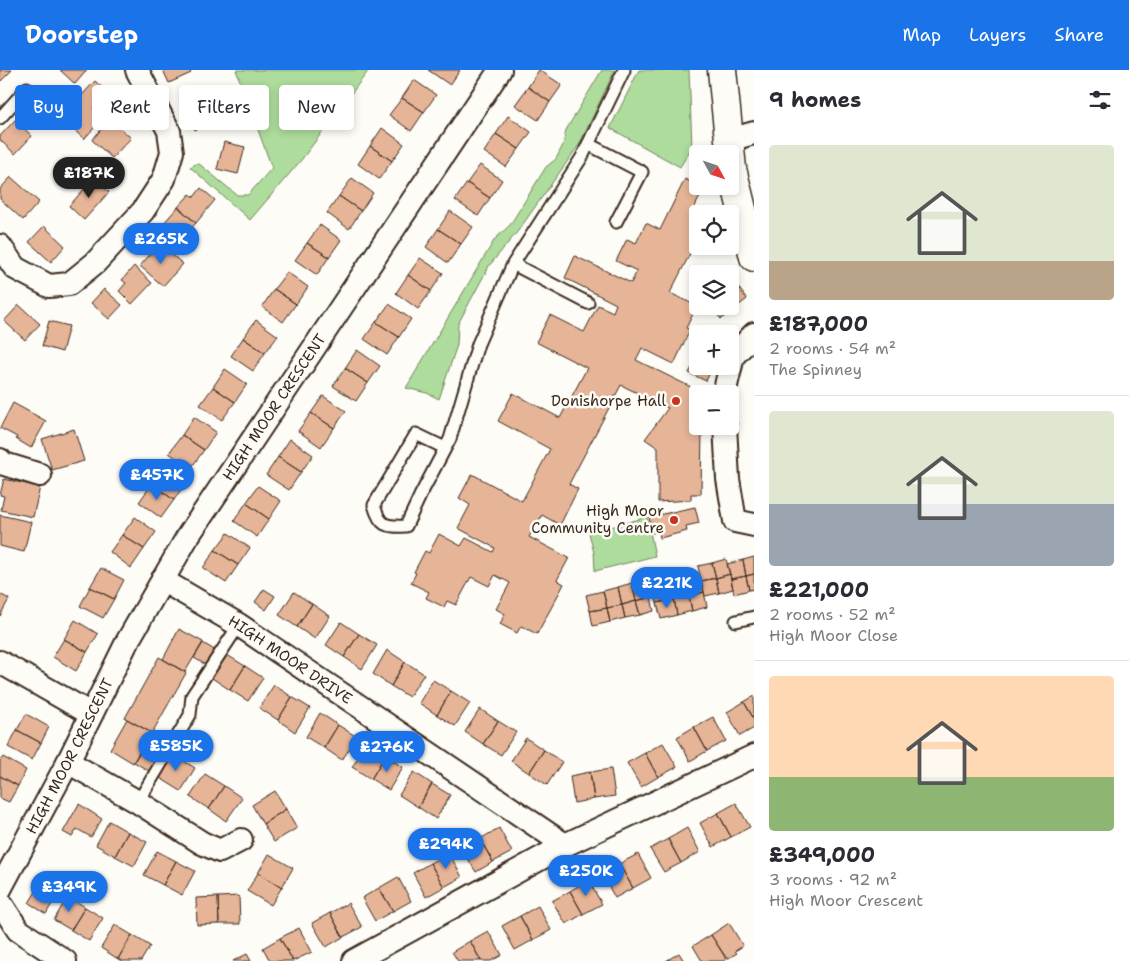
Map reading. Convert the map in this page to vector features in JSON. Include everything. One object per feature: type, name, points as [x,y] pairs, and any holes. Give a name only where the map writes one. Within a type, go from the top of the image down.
[{"type":"street","points":[[0,246],[15,268],[49,286],[69,284],[95,264],[144,211],[180,152],[137,70]]},
{"type":"street","name":"HIGH MOOR CRESCENT","points":[[0,889],[68,762],[127,642],[188,536],[500,70]]},
{"type":"street","points":[[722,70],[742,137],[732,169],[754,257]]},
{"type":"street","points":[[726,385],[733,356],[754,334]]},
{"type":"street","points":[[726,435],[728,479],[736,521],[754,525]]},
{"type":"street","points":[[0,462],[40,475]]},
{"type":"street","name":"HIGH MOOR DRIVE","points":[[162,580],[239,624],[565,845]]},
{"type":"street","points":[[0,662],[91,714]]},
{"type":"street","points":[[354,961],[565,845],[754,756]]},
{"type":"street","points":[[68,762],[138,802],[202,843],[222,860],[241,840]]},
{"type":"street","points":[[0,902],[18,930],[65,961]]},
{"type":"lane","points":[[445,448],[416,434],[374,505],[378,518],[390,526],[406,526],[420,494],[450,439],[478,344],[513,264],[582,157],[624,70]]},
{"type":"lane","points":[[0,118],[15,102]]},
{"type":"lane","points":[[588,144],[642,172],[616,222]]},
{"type":"lane","points":[[513,264],[588,303]]},
{"type":"lane","points":[[736,621],[754,617]]},
{"type":"lane","points":[[138,802],[190,715],[192,696],[239,624]]},
{"type":"green space","points":[[236,70],[369,70],[354,90],[354,85],[279,85],[279,130],[324,130],[302,159],[250,220],[190,167],[198,163],[237,195],[248,195],[272,168],[258,130],[269,130],[269,85],[242,85]]},
{"type":"green space","points":[[602,70],[615,70],[579,145],[518,231],[489,266],[458,324],[457,345],[439,399],[427,393],[406,388],[495,239],[510,225],[546,167],[556,159],[563,145],[566,130]]},
{"type":"green space","points":[[639,70],[689,70],[692,145],[689,145],[689,152],[680,167],[610,128]]},
{"type":"green space","points":[[647,517],[655,556],[595,571],[594,553],[589,533]]},
{"type":"building","points":[[0,70],[12,70],[0,82]]},
{"type":"building","points":[[60,70],[87,70],[75,84]]},
{"type":"building","points":[[163,70],[189,70],[191,73],[169,83]]},
{"type":"building","points":[[428,70],[460,70],[450,85]]},
{"type":"building","points":[[539,70],[562,85],[550,102],[528,87]]},
{"type":"building","points":[[414,80],[436,95],[424,112],[402,98]]},
{"type":"building","points":[[95,81],[99,85],[92,85],[92,130],[84,139],[74,130],[82,130],[82,95]]},
{"type":"building","points":[[528,87],[550,102],[538,120],[515,105]]},
{"type":"building","points":[[402,98],[424,112],[411,131],[389,115]]},
{"type":"building","points":[[508,116],[531,132],[519,149],[496,134]]},
{"type":"building","points":[[15,120],[15,130],[26,130],[32,136],[15,154],[0,140],[0,136]]},
{"type":"building","points":[[382,128],[404,144],[392,161],[370,146]]},
{"type":"building","points":[[101,130],[122,130],[131,138],[112,158],[92,140]]},
{"type":"building","points":[[496,134],[519,149],[506,167],[484,152]]},
{"type":"building","points":[[224,142],[245,147],[238,174],[217,169]]},
{"type":"building","points":[[370,146],[392,161],[379,179],[358,164]]},
{"type":"building","points":[[480,165],[502,180],[490,198],[467,183]]},
{"type":"building","points":[[11,177],[39,202],[23,220],[0,199],[0,189]]},
{"type":"building","points":[[94,178],[109,192],[84,220],[69,206]]},
{"type":"building","points":[[352,178],[373,193],[361,211],[339,196]]},
{"type":"building","name":"Donishorpe Hall","points":[[685,179],[689,181],[689,195],[701,195],[696,205],[689,205],[689,255],[670,293],[689,302],[689,315],[692,315],[686,328],[689,330],[689,332],[674,364],[642,348],[636,360],[689,386],[689,435],[702,435],[701,494],[691,494],[691,500],[658,502],[658,448],[645,439],[668,408],[621,385],[569,484],[578,489],[560,525],[542,515],[529,537],[569,558],[557,580],[564,584],[537,634],[521,626],[517,633],[500,624],[505,614],[496,609],[510,583],[495,575],[489,586],[471,577],[456,605],[447,601],[444,607],[426,598],[429,592],[411,583],[416,573],[414,572],[425,551],[429,553],[439,534],[461,546],[466,538],[493,552],[495,548],[458,528],[470,505],[459,498],[472,474],[522,501],[550,449],[498,421],[513,393],[560,418],[587,368],[536,342],[550,315],[584,332],[598,305],[613,312],[616,304],[565,278],[575,256],[631,283],[637,271],[616,261],[627,239],[636,243],[646,223],[660,230]]},
{"type":"building","points":[[467,183],[490,198],[478,216],[455,200]]},
{"type":"building","points":[[201,188],[215,200],[196,223],[178,207],[190,194],[194,197]]},
{"type":"building","points":[[339,196],[361,211],[349,229],[327,213]]},
{"type":"building","points":[[178,207],[196,223],[172,249],[159,238],[166,229],[162,225]]},
{"type":"building","points":[[450,211],[473,227],[461,244],[438,229]]},
{"type":"building","points":[[320,225],[341,240],[329,257],[307,243]]},
{"type":"building","points":[[44,226],[65,246],[51,262],[29,242]]},
{"type":"building","points":[[438,229],[461,244],[448,263],[426,247]]},
{"type":"building","points":[[307,243],[329,257],[317,275],[295,260]]},
{"type":"building","points":[[159,244],[183,264],[163,286],[140,266]]},
{"type":"building","points":[[420,258],[443,273],[431,291],[408,275]]},
{"type":"building","points":[[134,266],[152,283],[132,304],[119,291],[126,283],[122,280]]},
{"type":"building","points":[[287,272],[308,287],[296,304],[274,289]]},
{"type":"building","points":[[408,275],[431,291],[418,309],[396,293]]},
{"type":"building","points":[[104,289],[122,305],[109,319],[91,303]]},
{"type":"building","points":[[274,289],[296,304],[283,322],[262,307]]},
{"type":"building","points":[[739,289],[747,299],[739,305]]},
{"type":"building","points":[[389,304],[411,319],[399,337],[376,322]]},
{"type":"building","points":[[19,305],[40,324],[25,340],[4,321]]},
{"type":"building","points":[[718,315],[726,315],[721,319]]},
{"type":"building","points":[[256,320],[278,336],[265,353],[243,338]]},
{"type":"building","points":[[49,321],[69,326],[62,352],[42,346]]},
{"type":"building","points":[[376,322],[399,337],[387,355],[364,339]]},
{"type":"building","points":[[243,338],[265,353],[253,371],[231,356]]},
{"type":"building","points":[[357,350],[380,366],[368,383],[345,368]]},
{"type":"building","points":[[345,368],[368,383],[356,401],[333,386]]},
{"type":"building","points":[[225,369],[247,384],[235,402],[213,387]]},
{"type":"building","points":[[693,375],[709,375],[706,381]]},
{"type":"building","points":[[213,387],[235,402],[222,420],[200,405]]},
{"type":"building","points":[[323,396],[346,411],[334,428],[311,413]]},
{"type":"building","points":[[13,403],[46,421],[31,448],[16,439],[17,437],[0,428]]},
{"type":"building","points":[[311,413],[334,428],[321,447],[298,431]]},
{"type":"building","points":[[194,417],[216,432],[204,450],[182,435]]},
{"type":"building","points":[[74,429],[84,461],[52,470],[42,439]]},
{"type":"building","points":[[182,435],[204,450],[191,468],[169,453]]},
{"type":"building","points":[[290,439],[313,455],[301,472],[278,457]]},
{"type":"building","points":[[278,457],[301,472],[289,490],[266,475]]},
{"type":"building","points":[[164,467],[186,482],[174,500],[152,484]]},
{"type":"building","points":[[4,479],[40,487],[33,517],[1,510],[4,496],[0,495]]},
{"type":"building","points":[[152,484],[174,500],[161,518],[139,502]]},
{"type":"building","points":[[258,486],[281,501],[269,519],[246,503]]},
{"type":"building","points":[[246,503],[269,519],[257,537],[234,521]]},
{"type":"building","name":"High Moor Community Centre","points":[[695,507],[699,523],[686,526],[687,531],[660,538],[659,532],[652,533],[649,517]]},
{"type":"building","points":[[0,515],[31,522],[24,552],[0,546]]},
{"type":"building","points":[[135,517],[156,532],[144,549],[122,535]]},
{"type":"building","points":[[228,533],[250,548],[238,565],[215,550]]},
{"type":"building","points":[[122,535],[144,549],[131,568],[110,552]]},
{"type":"building","points":[[215,550],[238,565],[226,583],[203,568]]},
{"type":"building","points":[[754,557],[754,574],[746,576],[743,560]]},
{"type":"building","points":[[726,559],[730,574],[716,578],[712,563]]},
{"type":"building","points":[[743,560],[746,576],[731,579],[727,564]]},
{"type":"building","points":[[712,563],[716,578],[701,581],[698,566]]},
{"type":"building","points":[[101,568],[124,580],[114,599],[90,587]]},
{"type":"building","points":[[730,574],[733,589],[719,593],[716,578]]},
{"type":"building","points":[[754,574],[754,589],[749,590],[746,576]]},
{"type":"building","points":[[746,576],[749,590],[734,594],[731,579]]},
{"type":"building","points":[[700,577],[704,592],[689,596],[685,580]]},
{"type":"building","points":[[716,578],[719,593],[705,596],[701,581]]},
{"type":"building","points":[[646,580],[651,597],[636,601],[632,583]]},
{"type":"building","points":[[685,580],[689,596],[674,599],[671,584]]},
{"type":"building","points":[[632,583],[636,601],[622,605],[618,587]]},
{"type":"building","points":[[671,584],[674,599],[657,603],[654,588]]},
{"type":"building","points":[[90,587],[114,599],[103,618],[80,606]]},
{"type":"building","points":[[618,587],[622,605],[607,608],[603,591]]},
{"type":"building","points":[[264,589],[275,596],[266,610],[255,602]]},
{"type":"building","points":[[603,591],[607,608],[590,611],[586,595]]},
{"type":"building","points":[[294,592],[312,604],[297,627],[279,615]]},
{"type":"building","points":[[704,592],[707,607],[692,611],[689,596]]},
{"type":"building","points":[[0,594],[9,599],[0,616]]},
{"type":"building","points":[[689,596],[692,611],[677,615],[674,599]]},
{"type":"building","points":[[651,597],[654,611],[640,615],[636,601]]},
{"type":"building","points":[[674,599],[677,615],[661,619],[657,603]]},
{"type":"building","points":[[636,601],[640,615],[625,618],[622,605]]},
{"type":"building","points":[[312,604],[330,616],[315,639],[297,627]]},
{"type":"building","points":[[622,605],[625,618],[610,622],[607,608]]},
{"type":"building","points":[[607,608],[610,622],[593,626],[590,611]]},
{"type":"building","points":[[75,620],[98,634],[87,652],[64,639]]},
{"type":"building","points":[[341,622],[359,634],[344,657],[326,645]]},
{"type":"building","points":[[179,629],[203,642],[185,672],[163,659]]},
{"type":"building","points":[[359,634],[377,645],[362,669],[344,657]]},
{"type":"building","points":[[64,639],[87,652],[76,671],[53,657]]},
{"type":"building","points":[[203,643],[216,651],[208,666],[194,658]]},
{"type":"building","points":[[387,650],[405,662],[391,686],[373,674]]},
{"type":"building","points":[[227,655],[245,666],[230,690],[212,678]]},
{"type":"building","points":[[159,657],[186,673],[152,733],[125,718]]},
{"type":"building","points":[[405,662],[424,674],[409,697],[391,686]]},
{"type":"building","points":[[245,666],[263,678],[248,701],[230,690]]},
{"type":"building","points":[[433,680],[451,691],[437,715],[419,703]]},
{"type":"building","points":[[274,685],[292,697],[278,720],[259,708]]},
{"type":"building","points":[[451,691],[470,703],[455,726],[437,715]]},
{"type":"building","points":[[754,696],[754,719],[744,702]]},
{"type":"building","points":[[292,697],[310,708],[295,732],[278,720]]},
{"type":"building","points":[[744,702],[754,719],[754,728],[740,736],[727,712]]},
{"type":"building","points":[[480,709],[498,721],[483,744],[465,732]]},
{"type":"building","points":[[320,713],[338,725],[324,748],[306,737]]},
{"type":"building","points":[[26,714],[49,727],[41,743],[17,730]]},
{"type":"building","points":[[713,717],[726,741],[707,751],[694,727]]},
{"type":"building","points":[[127,719],[150,732],[133,763],[110,749]]},
{"type":"building","points":[[498,721],[516,732],[501,755],[483,744]]},
{"type":"building","points":[[338,725],[357,737],[342,760],[324,748]]},
{"type":"building","points":[[694,727],[707,751],[690,761],[677,737]]},
{"type":"building","points":[[17,730],[41,743],[32,760],[8,747]]},
{"type":"building","points":[[526,738],[544,750],[529,773],[511,761]]},
{"type":"building","points":[[663,743],[677,767],[658,777],[645,753]]},
{"type":"building","points":[[367,744],[385,756],[371,779],[352,767]]},
{"type":"building","points":[[143,747],[158,755],[149,771],[134,762]]},
{"type":"building","points":[[544,750],[562,762],[547,785],[529,773]]},
{"type":"building","points":[[171,753],[195,768],[181,791],[157,776]]},
{"type":"building","points":[[645,753],[658,777],[641,787],[627,763]]},
{"type":"building","points":[[385,756],[403,767],[389,790],[371,779]]},
{"type":"building","points":[[3,757],[26,770],[18,786],[0,776],[0,761]]},
{"type":"building","points":[[611,769],[615,796],[594,799],[590,772]]},
{"type":"building","points":[[414,772],[432,784],[418,807],[399,795]]},
{"type":"building","points":[[590,772],[594,799],[574,803],[570,776]]},
{"type":"building","points":[[205,774],[224,786],[209,809],[190,797]]},
{"type":"building","points":[[0,776],[18,786],[9,802],[0,798]]},
{"type":"building","points":[[432,784],[450,795],[436,819],[418,807]]},
{"type":"building","points":[[224,786],[242,798],[226,821],[209,809]]},
{"type":"building","points":[[275,791],[286,809],[263,824],[252,805]]},
{"type":"building","points":[[736,803],[750,827],[731,837],[718,813]]},
{"type":"building","points":[[79,804],[102,819],[91,837],[77,829],[72,837],[63,832]]},
{"type":"building","points":[[286,809],[297,828],[274,842],[263,824]]},
{"type":"building","points":[[718,813],[731,837],[713,847],[700,823]]},
{"type":"building","points":[[109,821],[128,832],[115,856],[96,845]]},
{"type":"building","points":[[499,828],[512,852],[493,862],[480,839]]},
{"type":"building","points":[[687,828],[700,852],[681,863],[668,839]]},
{"type":"building","points":[[128,832],[147,842],[134,866],[115,856]]},
{"type":"building","points":[[480,839],[493,862],[476,872],[462,849]]},
{"type":"building","points":[[668,839],[681,863],[664,872],[650,849]]},
{"type":"building","points":[[157,851],[176,861],[163,885],[144,875]]},
{"type":"building","points":[[449,853],[462,877],[444,887],[430,863]]},
{"type":"building","points":[[269,854],[293,868],[282,887],[258,873]]},
{"type":"building","points":[[638,854],[651,878],[633,888],[619,864]]},
{"type":"building","points":[[176,861],[195,871],[182,895],[163,885]]},
{"type":"building","points":[[430,863],[444,887],[426,897],[413,873]]},
{"type":"building","points":[[619,864],[633,888],[615,898],[602,874]]},
{"type":"building","points":[[258,873],[282,887],[271,905],[247,891]]},
{"type":"building","points":[[398,877],[411,901],[393,911],[379,888]]},
{"type":"building","points":[[43,880],[60,890],[46,914],[29,903]]},
{"type":"building","points":[[588,880],[602,904],[583,914],[570,891]]},
{"type":"building","points":[[379,888],[393,911],[375,921],[362,898]]},
{"type":"building","points":[[570,891],[583,914],[566,924],[552,901]]},
{"type":"building","points":[[68,896],[85,907],[71,930],[54,920]]},
{"type":"building","points":[[239,896],[240,924],[219,924],[218,897]]},
{"type":"building","points":[[218,897],[219,924],[197,925],[196,898]]},
{"type":"building","points":[[348,903],[362,927],[343,937],[330,913]]},
{"type":"building","points":[[538,906],[551,930],[533,940],[520,916]]},
{"type":"building","points":[[85,907],[103,918],[89,941],[71,930]]},
{"type":"building","points":[[330,913],[343,937],[326,947],[312,923]]},
{"type":"building","points":[[520,916],[533,940],[515,950],[502,926]]},
{"type":"building","points":[[729,923],[743,946],[735,951],[737,953],[727,959],[711,935]]},
{"type":"building","points":[[115,925],[132,935],[118,959],[101,948]]},
{"type":"building","points":[[299,928],[312,952],[293,961],[280,938]]},
{"type":"building","points":[[488,931],[502,955],[491,961],[481,961],[470,941]]},
{"type":"building","points":[[132,935],[150,946],[141,961],[122,961],[118,959]]},
{"type":"building","points":[[711,935],[725,957],[725,961],[702,961],[693,946]]},
{"type":"building","points":[[280,938],[293,961],[270,961],[263,948]]},
{"type":"building","points":[[470,941],[481,961],[458,961],[452,952]]},
{"type":"building","points":[[679,953],[684,961],[666,961]]},
{"type":"building","points":[[247,954],[251,961],[233,961]]},
{"type":"place","name":"Donishorpe Hall","points":[[676,401]]},
{"type":"place","name":"High Moor Community Centre","points":[[674,520]]}]
